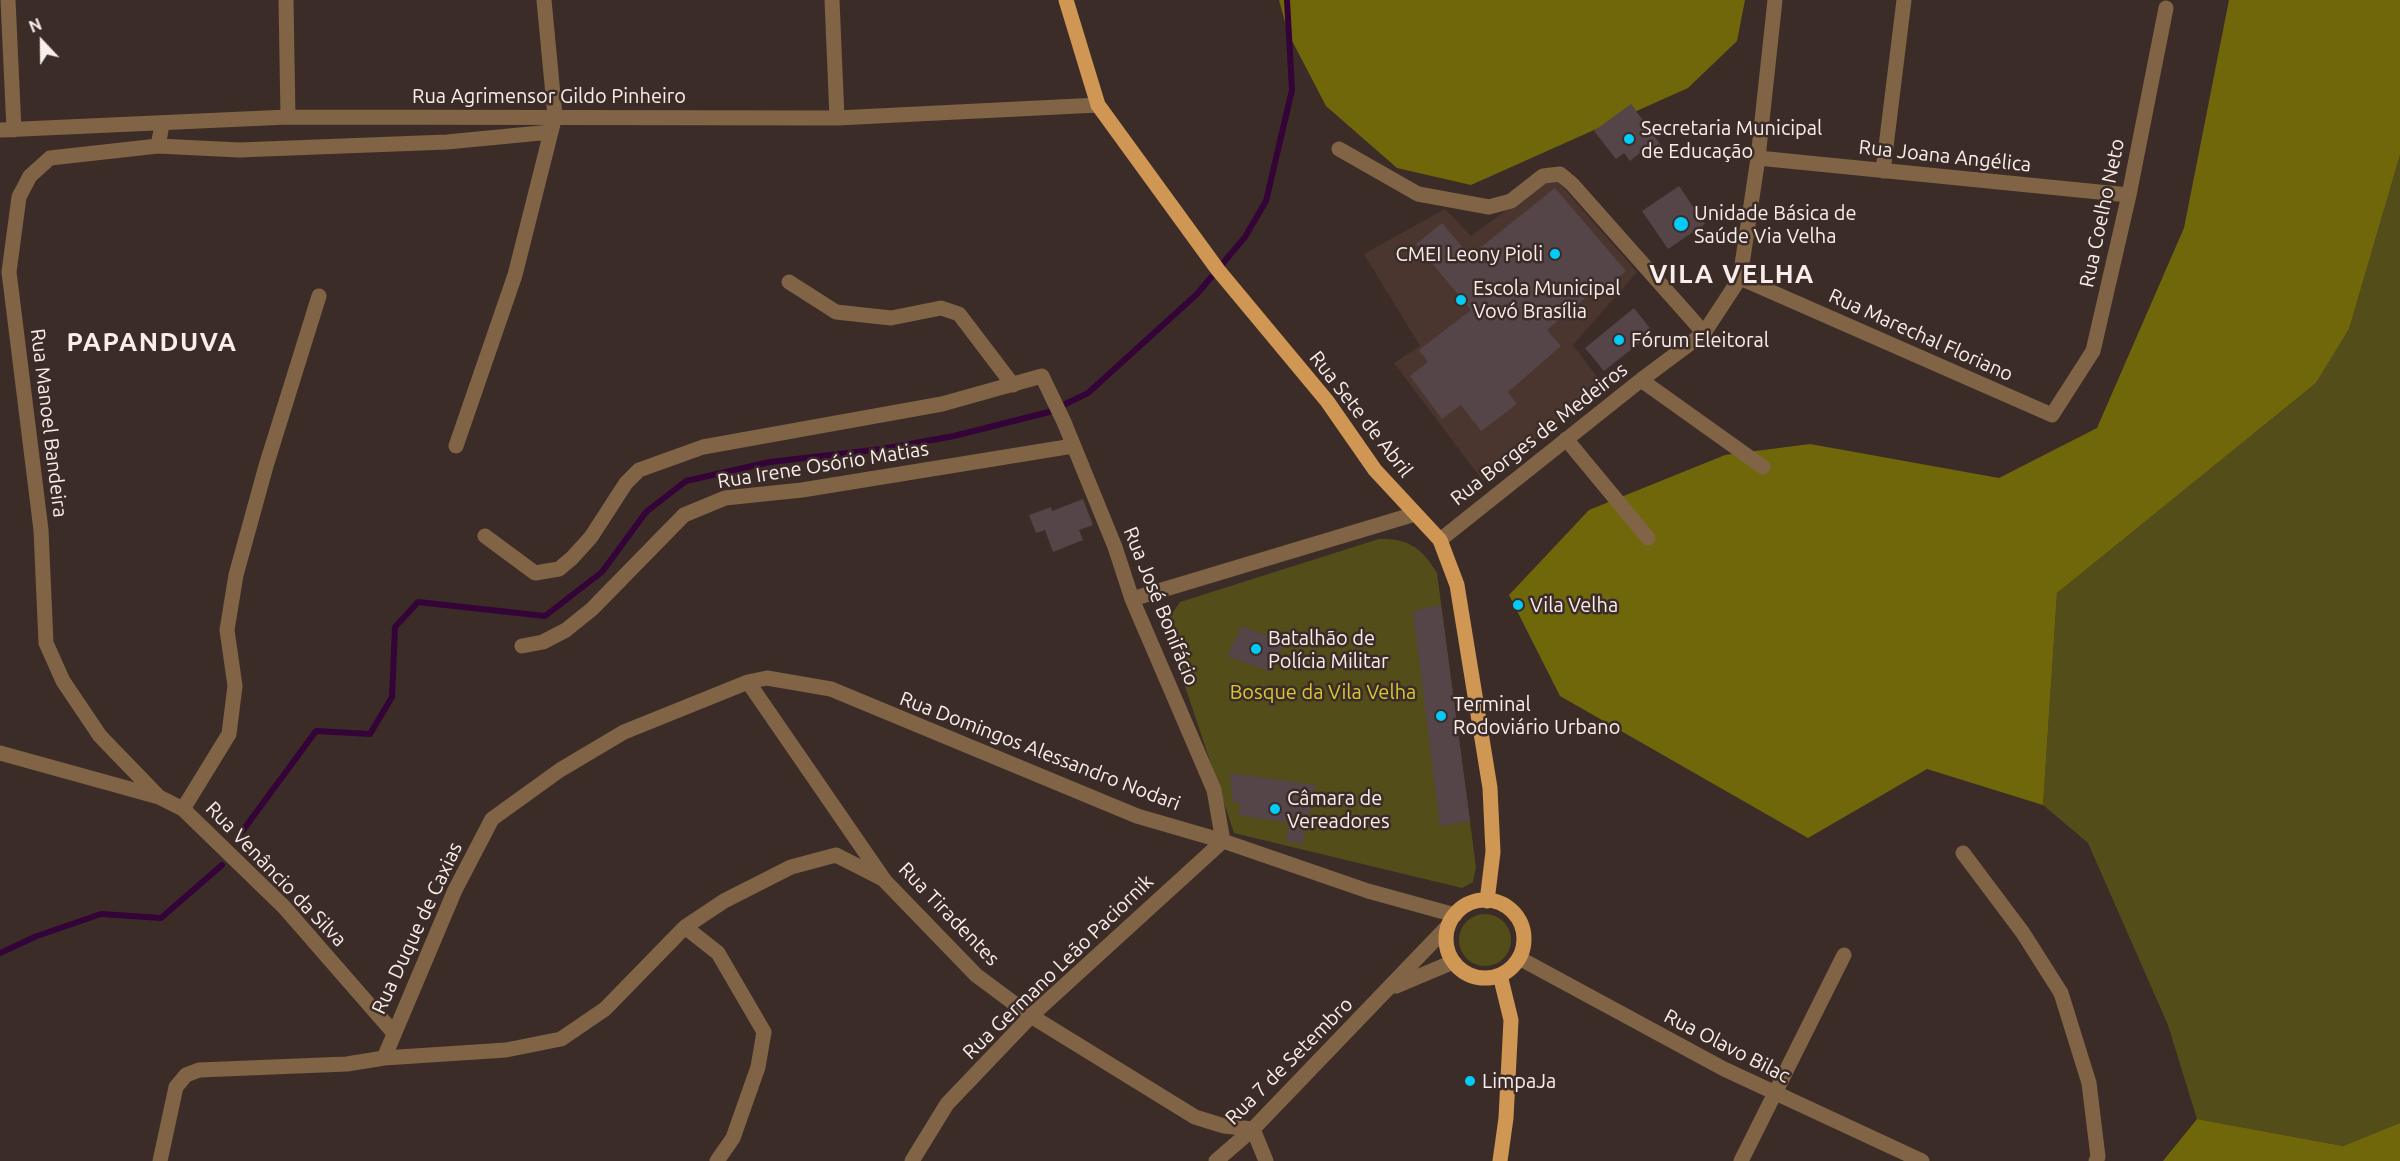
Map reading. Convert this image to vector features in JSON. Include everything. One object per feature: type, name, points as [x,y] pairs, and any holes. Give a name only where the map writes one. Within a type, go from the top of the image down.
[{"type":"main road","name":"Rua Sete de Abril","points":[[1066,0],[1098,105],[1218,270],[1327,401],[1375,470],[1440,540],[1458,585],[1490,788],[1493,852],[1488,901]]},
{"type":"main road","points":[[1488,901],[1505,907],[1519,920],[1523,932],[1520,958],[1500,975],[1474,977],[1462,971],[1448,951],[1451,921],[1469,904],[1488,901]]},
{"type":"main road","points":[[1500,975],[1511,1020],[1506,1118],[1500,1161]]},
{"type":"street","points":[[7,130],[8,0]]},
{"type":"street","points":[[286,0],[288,117]]},
{"type":"street","points":[[456,446],[516,275],[555,116],[544,0]]},
{"type":"street","points":[[832,0],[837,118]]},
{"type":"street","name":"Rua Borges de Medeiros","points":[[1440,540],[1641,380],[1704,333],[1740,278],[1758,158],[1775,0]]},
{"type":"street","points":[[1883,171],[1904,0]]},
{"type":"street","name":"Rua Coelho Neto","points":[[2052,415],[2093,351],[2129,195],[2166,8]]},
{"type":"street","name":"Rua Agrimensor Gildo Pinheiro","points":[[7,130],[288,117],[837,118],[1098,105]]},
{"type":"street","points":[[158,146],[162,124]]},
{"type":"street","name":"Rua Manoel Bandeira","points":[[159,797],[100,736],[63,681],[46,644],[41,530],[9,272],[19,197],[30,176],[50,158],[158,146],[239,150],[447,142],[551,132]]},
{"type":"street","points":[[1339,148],[1418,194],[1489,207],[1511,201],[1543,176],[1560,174],[1572,184],[1704,333]]},
{"type":"street","name":"Rua Joana Angélica","points":[[1758,158],[2129,195]]},
{"type":"street","name":"Rua Marechal Floriano","points":[[1740,278],[2052,415]]},
{"type":"street","points":[[485,536],[535,573],[559,569],[591,537],[626,483],[639,470],[703,447],[942,404],[1013,385],[959,314],[941,308],[891,318],[836,312],[789,282]]},
{"type":"street","points":[[183,809],[229,734],[235,686],[227,630],[236,575],[266,466],[319,296]]},
{"type":"street","name":"Rua José Bonifácio","points":[[1013,385],[1042,376],[1064,422],[1115,547],[1132,599],[1214,790],[1223,841]]},
{"type":"street","points":[[1641,380],[1763,467]]},
{"type":"street","points":[[1566,439],[1648,538]]},
{"type":"street","name":"Rua Irene Osório Matias","points":[[522,646],[543,642],[566,630],[592,609],[684,515],[725,498],[802,490],[1073,446]]},
{"type":"street","points":[[1132,599],[1415,514]]},
{"type":"street","name":"Rua Domingos Alessandro Nodari","points":[[748,682],[767,678],[831,689],[1137,816],[1223,841],[1451,921]]},
{"type":"street","name":"Rua Tiradentes","points":[[748,682],[885,880],[976,975],[1030,1016],[1195,1117],[1224,1126],[1253,1129]]},
{"type":"street","name":"Rua Duque de Caxias","points":[[384,1058],[393,1032],[455,890],[492,819],[560,770],[624,732],[748,682]]},
{"type":"street","name":"Rua Venâncio da Silva","points":[[0,753],[159,797],[183,809],[284,908],[393,1032]]},
{"type":"street","name":"Rua Germano Leão Paciornik","points":[[912,1161],[947,1104],[1030,1016],[1223,841]]},
{"type":"street","points":[[1963,853],[2023,933],[2061,993],[2089,1083],[2098,1157],[2096,1161]]},
{"type":"street","points":[[160,1161],[176,1087],[186,1075],[199,1070],[346,1064],[384,1058],[506,1050],[561,1039],[605,1009],[685,927],[724,901],[791,867],[836,855],[885,880]]},
{"type":"street","name":"Rua 7 de Setembro","points":[[1216,1161],[1253,1129],[1390,988],[1451,921]]},
{"type":"street","points":[[685,927],[718,953],[764,1032],[758,1067],[733,1138],[717,1161]]},
{"type":"street","points":[[1741,1161],[1844,956]]},
{"type":"street","name":"Rua Olavo Bilac","points":[[1520,958],[1642,1026],[1776,1094],[1922,1161]]},
{"type":"street","name":"Rua 7 de Setembro","points":[[1390,988],[1454,962]]},
{"type":"street","points":[[1253,1129],[1266,1161]]},
{"type":"shaded area","points":[[1279,0],[1745,0],[1737,41],[1688,88],[1471,185],[1397,168],[1326,106],[1288,33]]},
{"type":"shaded area","points":[[2229,0],[2400,0],[2400,155],[2349,329],[2316,383],[2057,593],[2043,805],[1927,769],[1808,838],[1560,696],[1509,595],[1589,510],[1725,455],[1810,444],[1999,478],[2097,428],[2184,228]]},
{"type":"shaded area","name":"Escola Municipal Vovó Brasília","points":[[1553,176],[1637,272],[1573,345],[1604,386],[1483,481],[1394,363],[1420,346],[1364,254],[1445,209],[1471,236]]},
{"type":"shaded area","points":[[2197,1119],[2343,1146],[2400,1123],[2400,1161],[2163,1161]]},
{"type":"green space","points":[[2400,155],[2400,1123],[2343,1146],[2197,1119],[2168,1025],[2088,843],[2043,805],[2057,593],[2316,383],[2349,329]]},
{"type":"green space","name":"Bosque da Vila Velha","points":[[1379,539],[1398,540],[1413,546],[1426,557],[1437,573],[1476,867],[1473,882],[1462,888],[1234,833],[1169,638],[1170,617],[1180,602]]},
{"type":"green space","points":[[1485,914],[1495,916],[1503,922],[1509,930],[1511,940],[1509,950],[1503,958],[1495,964],[1485,966],[1475,964],[1467,958],[1461,950],[1459,940],[1461,930],[1467,922],[1475,916]]},
{"type":"building","name":"Secretaria Municipal de Educação","points":[[1631,104],[1663,148],[1646,161],[1640,153],[1630,161],[1624,153],[1616,159],[1594,131]]},
{"type":"building","points":[[1679,186],[1705,224],[1668,249],[1642,211]]},
{"type":"building","points":[[1555,188],[1626,271],[1599,293],[1596,289],[1547,330],[1561,346],[1508,392],[1517,404],[1481,431],[1461,405],[1442,419],[1410,376],[1428,362],[1419,350],[1471,310],[1416,244],[1442,223],[1470,256]]},
{"type":"building","name":"Fórum Eleitoral","points":[[1634,308],[1653,332],[1604,371],[1585,348]]},
{"type":"building","points":[[1083,499],[1093,525],[1079,530],[1083,540],[1053,552],[1045,530],[1036,533],[1029,515],[1051,507],[1052,511]]},
{"type":"building","name":"Terminal Rodoviário Urbano","points":[[1441,605],[1470,821],[1440,826],[1413,611]]},
{"type":"building","name":"Batalhão de Polícia Militar","points":[[1242,626],[1285,643],[1271,672],[1227,656]]},
{"type":"building","name":"Câmara de Vereadores","points":[[1230,773],[1316,785],[1302,845],[1286,841],[1289,823],[1238,815],[1241,804],[1233,802]]},
{"type":"waterway","points":[[238,837],[316,731],[370,734],[392,697],[395,627],[418,602],[545,616],[602,572],[646,512],[686,481],[770,462],[882,449],[954,436],[1049,412],[1088,393],[1197,294],[1245,237],[1266,201],[1292,90],[1287,0]]},
{"type":"waterway","points":[[0,953],[37,936],[101,914],[161,918],[222,865]]},
{"type":"place","name":"Secretaria Municipal de Educação","points":[[1629,139]]},
{"type":"place","name":"Unidade Básica de Saúde Via Velha","points":[[1681,224]]},
{"type":"place","name":"CMEI Leony Pioli","points":[[1555,254]]},
{"type":"place","name":"Escola Municipal Vovó Brasília","points":[[1461,300]]},
{"type":"place","name":"Fórum Eleitoral","points":[[1619,340]]},
{"type":"place","name":"Vila Velha","points":[[1518,605]]},
{"type":"place","name":"Batalhão de Polícia Militar","points":[[1256,649]]},
{"type":"place","name":"Terminal Rodoviário Urbano","points":[[1441,716]]},
{"type":"place","name":"Câmara de Vereadores","points":[[1275,809]]},
{"type":"place","name":"LimpaJa","points":[[1470,1081]]},
{"type":"district","name":"VILA VELHA","points":[[1732,274]]},
{"type":"district","name":"PAPANDUVA","points":[[152,342]]}]
